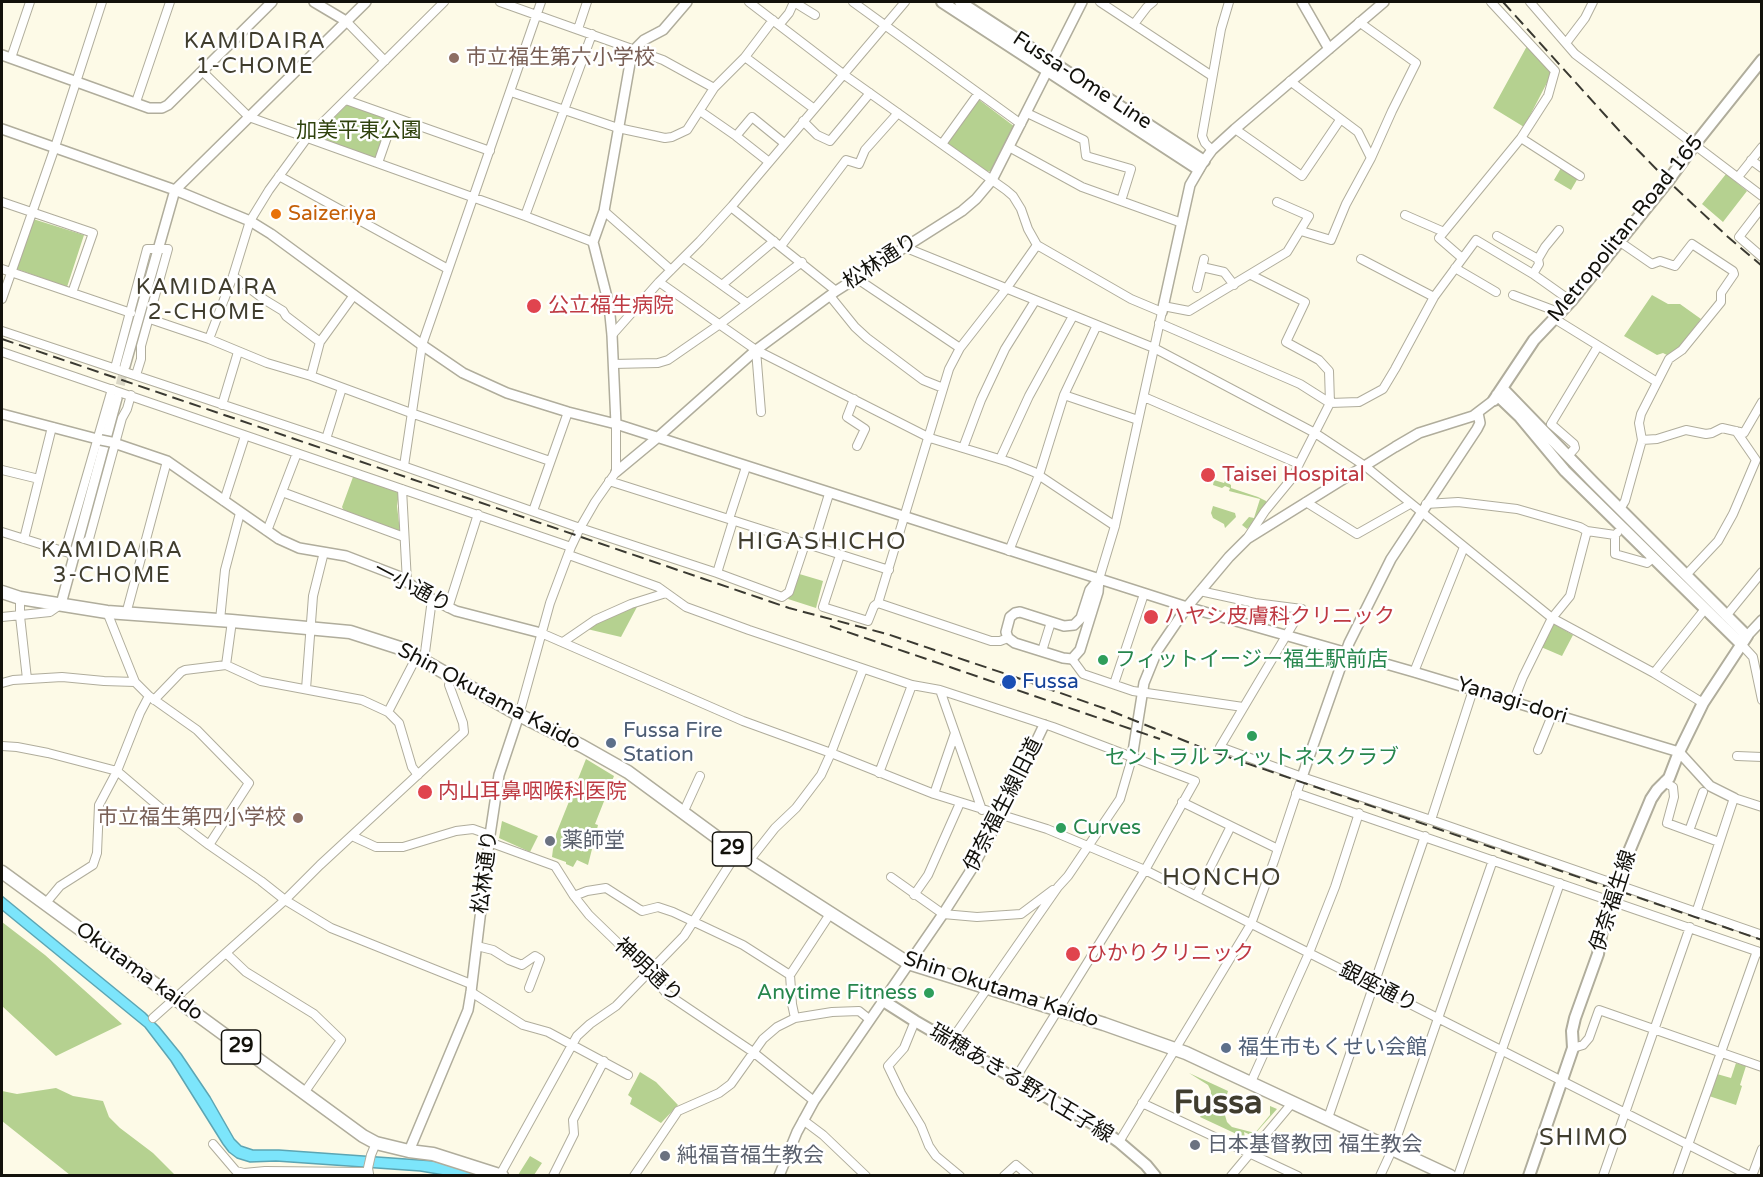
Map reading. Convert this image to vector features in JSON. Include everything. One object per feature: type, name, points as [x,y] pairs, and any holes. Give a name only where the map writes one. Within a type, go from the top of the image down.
[{"type":"main road","name":"Fussa-Ome Line","points":[[942,2],[1011,47],[1050,66]]},
{"type":"main road","name":"Fussa-Ome Line","points":[[960,2],[1050,66]]},
{"type":"main road","name":"Metropolitan Road 165","points":[[1498,394],[1525,351],[1571,301],[1620,242],[1761,60]]},
{"type":"main road","points":[[1050,66],[1201,165]]},
{"type":"main road","points":[[1498,394],[1568,456],[1726,616],[1744,640]]},
{"type":"main road","points":[[1498,394],[1619,531],[1653,558],[1705,609],[1744,640]]},
{"type":"main road","name":"Shin Okutama Kaido","points":[[2,592],[20,598],[107,612],[350,632],[403,649],[519,715],[628,772],[737,853],[909,963],[1175,1049],[1251,1082],[1450,1176]]},
{"type":"main road","name":"伊奈福生線","points":[[1529,1176],[1573,1048],[1573,1024],[1598,954],[1604,918],[1616,885],[1651,799],[1669,778],[1703,703],[1744,640]]},
{"type":"main road","name":"Okutama kaido","points":[[2,872],[376,1143],[453,1159],[501,1175]]},
{"type":"main road","name":"瑞穂あきる野八王子線","points":[[882,1000],[950,1042],[1095,1125],[1119,1142],[1146,1165],[1155,1176]]},
{"type":"street","points":[[30,2],[6,57],[149,108],[162,108],[168,105],[272,2]]},
{"type":"street","points":[[2,300],[102,2]]},
{"type":"street","points":[[136,102],[170,2]]},
{"type":"street","points":[[314,2],[346,21],[384,61]]},
{"type":"street","points":[[125,366],[175,190],[366,2]]},
{"type":"street","points":[[209,339],[233,276],[250,221],[279,176],[308,138],[444,2]]},
{"type":"street","points":[[500,2],[663,60],[714,88]]},
{"type":"street","points":[[404,466],[422,345],[541,2]]},
{"type":"street","points":[[578,29],[587,2]]},
{"type":"street","points":[[616,472],[616,424],[609,305],[593,242],[603,211],[632,52],[644,40],[663,30],[687,2]]},
{"type":"street","points":[[749,2],[843,74],[1006,190],[1018,202],[1037,245],[1131,298],[1162,309],[1189,311],[1287,252],[1309,216],[1277,202]]},
{"type":"street","points":[[511,92],[618,128],[665,138],[672,137],[687,130],[714,88],[776,23],[789,13],[794,2],[815,15]]},
{"type":"street","points":[[853,2],[1021,124]]},
{"type":"street","points":[[612,335],[731,207],[905,2]]},
{"type":"street","name":"松林通り","points":[[409,1151],[468,1010],[499,775],[519,715],[541,633],[580,528],[616,472],[756,350],[856,278],[962,211],[976,199],[992,180],[1082,2]]},
{"type":"street","points":[[1100,2],[1212,76]]},
{"type":"street","points":[[1134,24],[1153,2]]},
{"type":"street","points":[[1212,150],[1202,136],[1221,29],[1229,2]]},
{"type":"street","points":[[1302,2],[1329,49]]},
{"type":"street","points":[[1072,659],[1080,650],[1115,526],[1190,186],[1212,150],[1384,2]]},
{"type":"street","points":[[1462,258],[1440,238],[1521,138],[1548,96],[1555,71],[1491,2]]},
{"type":"street","points":[[1530,2],[1575,54],[1761,196]]},
{"type":"street","points":[[1566,43],[1585,18],[1593,2]]},
{"type":"street","points":[[1301,231],[1331,240],[1346,204],[1371,158],[1416,63],[1359,22]]},
{"type":"street","points":[[525,216],[592,34]]},
{"type":"street","points":[[745,57],[813,108]]},
{"type":"street","points":[[202,71],[249,117],[593,242]]},
{"type":"street","points":[[1290,81],[1358,132],[1371,158]]},
{"type":"street","points":[[803,121],[817,135],[830,141],[870,93]]},
{"type":"street","points":[[942,144],[978,94]]},
{"type":"street","points":[[346,100],[490,151]]},
{"type":"street","points":[[700,111],[769,162]]},
{"type":"street","points":[[723,285],[778,244],[846,159],[859,164],[865,150],[898,113]]},
{"type":"street","points":[[1027,113],[1084,140],[1086,156],[1131,169],[1120,201]]},
{"type":"street","points":[[378,163],[394,117]]},
{"type":"street","points":[[736,136],[752,117],[784,143]]},
{"type":"street","points":[[1235,129],[1302,176],[1340,120]]},
{"type":"street","name":"Yanagi-dori","points":[[2,129],[175,190],[250,221],[422,345],[463,372],[507,393],[616,424],[1144,594],[1679,752]]},
{"type":"street","points":[[1521,138],[1580,176]]},
{"type":"street","points":[[1009,147],[1082,187],[1182,223]]},
{"type":"street","points":[[1738,177],[1761,147]]},
{"type":"street","points":[[1751,160],[1761,168]]},
{"type":"street","points":[[279,176],[448,269]]},
{"type":"street","points":[[2,202],[93,233],[72,293]]},
{"type":"street","points":[[731,207],[802,262],[833,294],[855,327],[867,338],[923,380],[943,388]]},
{"type":"street","points":[[1761,207],[1739,237],[1761,257]]},
{"type":"street","points":[[603,211],[671,270]]},
{"type":"street","points":[[1404,215],[1444,232]]},
{"type":"street","points":[[1533,274],[1545,247],[1559,230]]},
{"type":"street","points":[[1497,236],[1538,259]]},
{"type":"street","points":[[1159,323],[1300,384],[1330,403],[1359,402],[1383,389],[1434,297],[1476,240],[1533,274],[1571,301]]},
{"type":"street","points":[[1620,242],[1652,264],[1660,261],[1675,266],[1692,244],[1734,274],[1720,293],[1721,302],[1682,350],[1669,359],[1656,382],[1641,414],[1639,423],[1642,440],[1625,501],[1620,509]]},
{"type":"street","points":[[840,555],[823,607],[868,621],[874,606],[878,603],[889,570],[949,369],[960,348],[1037,245]]},
{"type":"street","points":[[904,247],[1154,348],[1315,433],[1365,466],[1410,504],[1423,508],[1464,547],[1552,618],[1654,673],[1703,703]]},
{"type":"street","points":[[115,368],[147,249],[168,249],[141,346],[141,359],[136,375]]},
{"type":"street","points":[[684,258],[747,303]]},
{"type":"street","points":[[1361,259],[1434,297]]},
{"type":"street","points":[[613,364],[658,363],[668,360],[802,262]]},
{"type":"street","points":[[1197,288],[1203,263],[1224,272],[1234,285]]},
{"type":"street","points":[[1455,268],[1496,291]]},
{"type":"street","points":[[2,269],[131,313]]},
{"type":"street","points":[[891,877],[943,914],[977,917],[1021,914],[1068,876],[1120,799],[1132,758],[1144,683],[1157,651],[1187,607],[1221,565],[1247,539],[1293,477],[1330,403],[1329,371],[1319,360],[1286,342],[1305,302],[1251,275]]},
{"type":"street","points":[[233,276],[283,311],[286,316],[320,342]]},
{"type":"street","points":[[856,278],[960,348]]},
{"type":"street","points":[[659,282],[756,350],[930,438],[1000,459],[1039,475],[1115,526]]},
{"type":"street","points":[[310,376],[320,342],[354,295]]},
{"type":"street","points":[[1513,295],[1553,310],[1557,317],[1598,346],[1656,382]]},
{"type":"street","points":[[963,448],[981,400],[1005,349],[1035,301]]},
{"type":"street","points":[[1000,459],[1029,396],[1073,316]]},
{"type":"street","points":[[150,319],[411,414],[550,461]]},
{"type":"street","points":[[1009,550],[1039,475],[1065,395],[1097,325]]},
{"type":"street","points":[[2,331],[404,466],[782,597],[789,592],[829,494]]},
{"type":"street","points":[[1568,456],[1575,448],[1574,444],[1551,424],[1598,346]]},
{"type":"street","points":[[756,350],[761,412]]},
{"type":"street","points":[[2,352],[115,393],[130,396],[478,514],[658,587],[686,607],[912,686],[940,690],[1044,725]]},
{"type":"street","points":[[222,405],[238,352]]},
{"type":"street","points":[[326,440],[342,388]]},
{"type":"street","points":[[2,532],[73,549],[83,545],[89,539],[115,393]]},
{"type":"street","points":[[2,617],[50,612],[61,604],[73,549],[115,393]]},
{"type":"street","points":[[1247,539],[1419,433],[1464,420],[1478,413],[1498,394]]},
{"type":"street","points":[[1065,395],[1138,420]]},
{"type":"street","points":[[73,549],[106,441],[127,409],[130,396]]},
{"type":"street","points":[[1144,397],[1299,464]]},
{"type":"street","points":[[854,399],[847,417],[865,429],[857,446]]},
{"type":"street","points":[[1642,440],[1657,439],[1686,430],[1706,434],[1722,428],[1744,433],[1761,402]]},
{"type":"street","points":[[533,511],[568,412]]},
{"type":"street","points":[[1119,1142],[1251,924],[1345,653],[1390,559],[1477,429],[1480,423],[1478,413]]},
{"type":"street","name":"一小通り","points":[[2,414],[106,441],[167,461],[279,539],[299,548],[346,556],[398,576],[448,608],[541,633],[743,721],[934,794]]},
{"type":"street","points":[[24,539],[52,427]]},
{"type":"street","points":[[1686,575],[1718,541],[1733,514],[1756,460],[1736,431]]},
{"type":"street","points":[[224,501],[245,436]]},
{"type":"street","points":[[267,531],[297,453]]},
{"type":"street","points":[[126,614],[167,461]]},
{"type":"street","points":[[717,573],[746,467]]},
{"type":"street","points":[[2,470],[39,479]]},
{"type":"street","points":[[609,481],[889,570]]},
{"type":"street","points":[[402,489],[407,582]]},
{"type":"street","points":[[282,492],[404,537]]},
{"type":"street","points":[[1423,508],[1458,501],[1517,509],[1580,526],[1587,531],[1619,531],[1615,554],[1647,563],[1653,558]]},
{"type":"street","points":[[1306,502],[1357,534],[1410,504]]},
{"type":"street","points":[[226,665],[225,570],[240,513]]},
{"type":"street","points":[[448,608],[478,514]]},
{"type":"street","points":[[1513,702],[1552,618],[1570,596],[1587,531]]},
{"type":"street","points":[[1414,672],[1464,547]]},
{"type":"street","points":[[306,689],[314,596],[324,552]]},
{"type":"street","points":[[1726,616],[1761,573]]},
{"type":"street","points":[[1099,579],[1090,590],[1078,621],[1069,626],[1020,612],[1015,613],[1010,617],[1006,627],[1008,638],[1015,643],[1072,659],[1083,674],[1114,684],[1143,692],[1243,707]]},
{"type":"street","points":[[1200,591],[1255,603],[1302,609],[1220,747],[1761,935]]},
{"type":"street","points":[[563,642],[595,620],[631,604],[666,593]]},
{"type":"street","points":[[1114,684],[1144,594]]},
{"type":"street","points":[[20,598],[27,679]]},
{"type":"street","points":[[388,712],[420,658],[432,599]]},
{"type":"street","points":[[878,603],[991,641],[1008,638]]},
{"type":"street","points":[[1654,673],[1705,609]]},
{"type":"street","points":[[107,612],[135,682],[151,698],[197,730],[249,783],[209,845]]},
{"type":"street","points":[[1761,620],[1744,640],[1753,657],[1761,700]]},
{"type":"street","points":[[1042,651],[1051,622]]},
{"type":"street","points":[[45,904],[60,885],[93,865],[97,853],[99,805],[117,771],[140,713],[151,698],[185,670],[226,665],[261,681],[362,700],[388,712],[399,723],[412,767],[418,775]]},
{"type":"street","points":[[749,861],[775,828],[796,808],[821,775],[863,669]]},
{"type":"street","points":[[153,1018],[285,900],[464,732],[463,723],[448,685],[452,676]]},
{"type":"street","points":[[2,683],[62,677],[135,682]]},
{"type":"street","points":[[879,773],[912,686]]},
{"type":"street","points":[[940,690],[982,810]]},
{"type":"street","points":[[1431,820],[1473,690]]},
{"type":"street","points":[[1543,745],[1553,713]]},
{"type":"street","name":"伊奈福生線旧道","points":[[779,1176],[803,1120],[814,1101],[973,867],[1044,725],[1195,781],[1182,802]]},
{"type":"street","points":[[934,794],[955,733]]},
{"type":"street","points":[[2,746],[48,753],[117,771],[209,845],[285,900],[331,928],[471,988],[523,1025],[548,1032],[628,1075]]},
{"type":"street","points":[[1679,752],[1710,786],[1734,798],[1761,807]]},
{"type":"street","points":[[1737,756],[1761,757]]},
{"type":"street","points":[[683,813],[700,776]]},
{"type":"street","points":[[1664,783],[1673,787],[1674,797],[1667,823],[1719,842]]},
{"type":"street","points":[[1689,831],[1703,792]]},
{"type":"street","points":[[1296,793],[1759,952],[1677,1176]]},
{"type":"street","name":"銀座通り","points":[[934,794],[1047,829],[1145,870],[1751,1176]]},
{"type":"street","points":[[1696,913],[1734,798]]},
{"type":"street","points":[[1015,1079],[1145,870],[1182,802],[1278,849]]},
{"type":"street","points":[[915,895],[928,875],[960,803]]},
{"type":"street","points":[[1251,1082],[1309,953],[1335,887],[1359,813]]},
{"type":"street","points":[[1196,896],[1231,826]]},
{"type":"street","name":"神明通り","points":[[352,836],[376,847],[403,847],[456,831],[473,830],[555,866],[589,915],[648,972],[667,994],[753,1052],[814,1101]]},
{"type":"street","points":[[1328,1118],[1425,836]]},
{"type":"street","points":[[501,1175],[583,1029],[616,1006],[684,936],[737,853]]},
{"type":"street","points":[[1380,1176],[1393,1148],[1493,860]]},
{"type":"street","points":[[1458,1176],[1560,883]]},
{"type":"street","points":[[950,1042],[1058,886]]},
{"type":"street","points":[[574,896],[606,888],[642,910],[658,907],[743,945],[790,975]]},
{"type":"street","points":[[1030,908],[1036,909],[1038,914]]},
{"type":"street","points":[[795,1018],[790,975],[830,914]]},
{"type":"street","points":[[1603,1176],[1690,927]]},
{"type":"street","points":[[477,945],[493,950],[522,965],[535,956],[540,959],[529,988]]},
{"type":"street","points":[[226,953],[246,972],[314,1014],[341,1040],[304,1093]]},
{"type":"street","points":[[1573,1048],[1583,1045],[1589,1038],[1599,1010],[1761,1067]]},
{"type":"street","points":[[634,1176],[678,1111],[719,1093],[731,1084],[763,1039],[777,1027],[795,1018],[855,1011],[864,1013],[869,1020]]},
{"type":"street","points":[[915,1021],[902,1050],[888,1066],[900,1094],[921,1126],[929,1146],[936,1156],[960,1176]]},
{"type":"street","points":[[553,1176],[574,1134],[573,1120],[604,1061]]},
{"type":"street","points":[[1231,1176],[1293,1102]]},
{"type":"street","points":[[1142,1103],[1298,1176]]},
{"type":"street","points":[[803,1120],[866,1176]]},
{"type":"street","points":[[213,1144],[236,1171],[244,1173],[265,1171],[368,1172],[370,1155],[376,1143]]},
{"type":"street","points":[[1751,1176],[1761,1149]]},
{"type":"street","points":[[1004,1176],[1016,1165],[1029,1176]]},
{"type":"green space","points":[[1527,46],[1551,75],[1524,127],[1493,108]]},
{"type":"green space","points":[[978,99],[1015,127],[992,171],[985,172],[945,144]]},
{"type":"green space","name":"加美平東公園","points":[[348,104],[392,119],[376,161],[313,138]]},
{"type":"green space","points":[[1561,168],[1578,178],[1571,190],[1554,180]]},
{"type":"green space","points":[[1726,174],[1747,191],[1723,222],[1702,204]]},
{"type":"green space","points":[[33,219],[84,235],[67,287],[17,269]]},
{"type":"green space","points":[[1652,295],[1668,304],[1680,304],[1701,319],[1677,351],[1669,356],[1663,353],[1657,355],[1624,336]]},
{"type":"green space","points":[[355,475],[396,489],[399,493],[397,506],[400,531],[344,511],[342,507]]},
{"type":"green space","points":[[1214,480],[1224,483],[1225,481],[1231,485],[1231,488],[1266,501],[1265,509],[1247,529],[1242,525],[1249,517],[1254,518],[1260,499],[1229,491],[1230,488],[1225,486],[1222,488],[1213,485]]},
{"type":"green space","points":[[1213,506],[1235,513],[1236,517],[1225,528],[1224,524],[1213,518],[1211,513]]},
{"type":"green space","points":[[796,573],[823,581],[816,608],[788,599]]},
{"type":"green space","points":[[638,605],[621,637],[587,629],[610,614]]},
{"type":"green space","points":[[1554,624],[1573,635],[1562,656],[1541,647]]},
{"type":"green space","points":[[586,759],[614,776],[595,824],[598,825],[588,865],[577,860],[573,867],[552,857],[556,834]]},
{"type":"green space","points":[[502,821],[538,836],[530,852],[499,838]]},
{"type":"green space","points":[[2,922],[45,955],[122,1024],[56,1056],[2,1006]]},
{"type":"green space","points":[[1736,1063],[1746,1066],[1736,1105],[1709,1096],[1717,1074],[1731,1078]]},
{"type":"green space","points":[[640,1072],[656,1082],[678,1105],[661,1123],[630,1104],[632,1098],[628,1095]]},
{"type":"green space","points":[[1189,1073],[1228,1091],[1224,1112],[1227,1122],[1232,1127],[1255,1133],[1270,1115],[1270,1106],[1277,1109],[1253,1136],[1244,1132],[1245,1138],[1200,1117],[1211,1098],[1211,1091],[1208,1085]]},
{"type":"green space","points":[[56,1088],[73,1096],[103,1101],[109,1117],[153,1153],[175,1175],[70,1175],[2,1121],[2,1091],[17,1094]]},
{"type":"green space","points":[[530,1156],[542,1163],[534,1175],[518,1175]]},
{"type":"water","points":[[2,896],[159,1027],[181,1054],[210,1097],[234,1139],[241,1146],[253,1150],[434,1161],[486,1175],[444,1175],[420,1171],[276,1161],[250,1162],[237,1158],[223,1144],[171,1061],[145,1027],[2,910]]},
{"type":"tunnel","points":[[117,398],[125,366]]},
{"type":"railway","points":[[1503,2],[1624,136],[1668,181],[1762,266]]},
{"type":"railway","points":[[2,339],[789,608],[887,634],[1009,675],[1106,709],[1205,749],[1762,940]]},
{"type":"railway","points":[[830,626],[1160,739]]},
{"type":"place","name":"市立福生第六小学校","points":[[454,58]]},
{"type":"place","name":"Saizeriya","points":[[276,214]]},
{"type":"place","name":"公立福生病院","points":[[534,306]]},
{"type":"place","name":"Taisei Hospital","points":[[1208,475]]},
{"type":"place","name":"ハヤシ皮膚科クリニック","points":[[1151,617]]},
{"type":"place","name":"フィットイージー福生駅前店","points":[[1103,660]]},
{"type":"place","name":"Fussa","points":[[1009,682]]},
{"type":"place","name":"セントラルフィットネスクラブ","points":[[1252,736]]},
{"type":"place","name":"Fussa Fire Station","points":[[611,743]]},
{"type":"place","name":"内山耳鼻咽喉科医院","points":[[425,792]]},
{"type":"place","name":"市立福生第四小学校","points":[[298,818]]},
{"type":"place","name":"Curves","points":[[1061,828]]},
{"type":"place","name":"薬師堂","points":[[550,841]]},
{"type":"place","name":"ひかりクリニック","points":[[1073,954]]},
{"type":"place","name":"Anytime Fitness","points":[[929,993]]},
{"type":"place","name":"福生市もくせい会館","points":[[1226,1048]]},
{"type":"place","name":"日本基督教団 福生教会","points":[[1195,1145]]},
{"type":"place","name":"純福音福生教会","points":[[665,1156]]},
{"type":"district","name":"KAMIDAIRA 1-CHOME","points":[[255,54]]},
{"type":"district","name":"KAMIDAIRA 2-CHOME","points":[[207,300]]},
{"type":"district","name":"HIGASHICHO","points":[[822,543]]},
{"type":"district","name":"KAMIDAIRA 3-CHOME","points":[[112,564]]},
{"type":"district","name":"HONCHO","points":[[1222,879]]},
{"type":"district","name":"Fussa","points":[[1218,1104]]},
{"type":"district","name":"SHIMO","points":[[1584,1139]]}]
